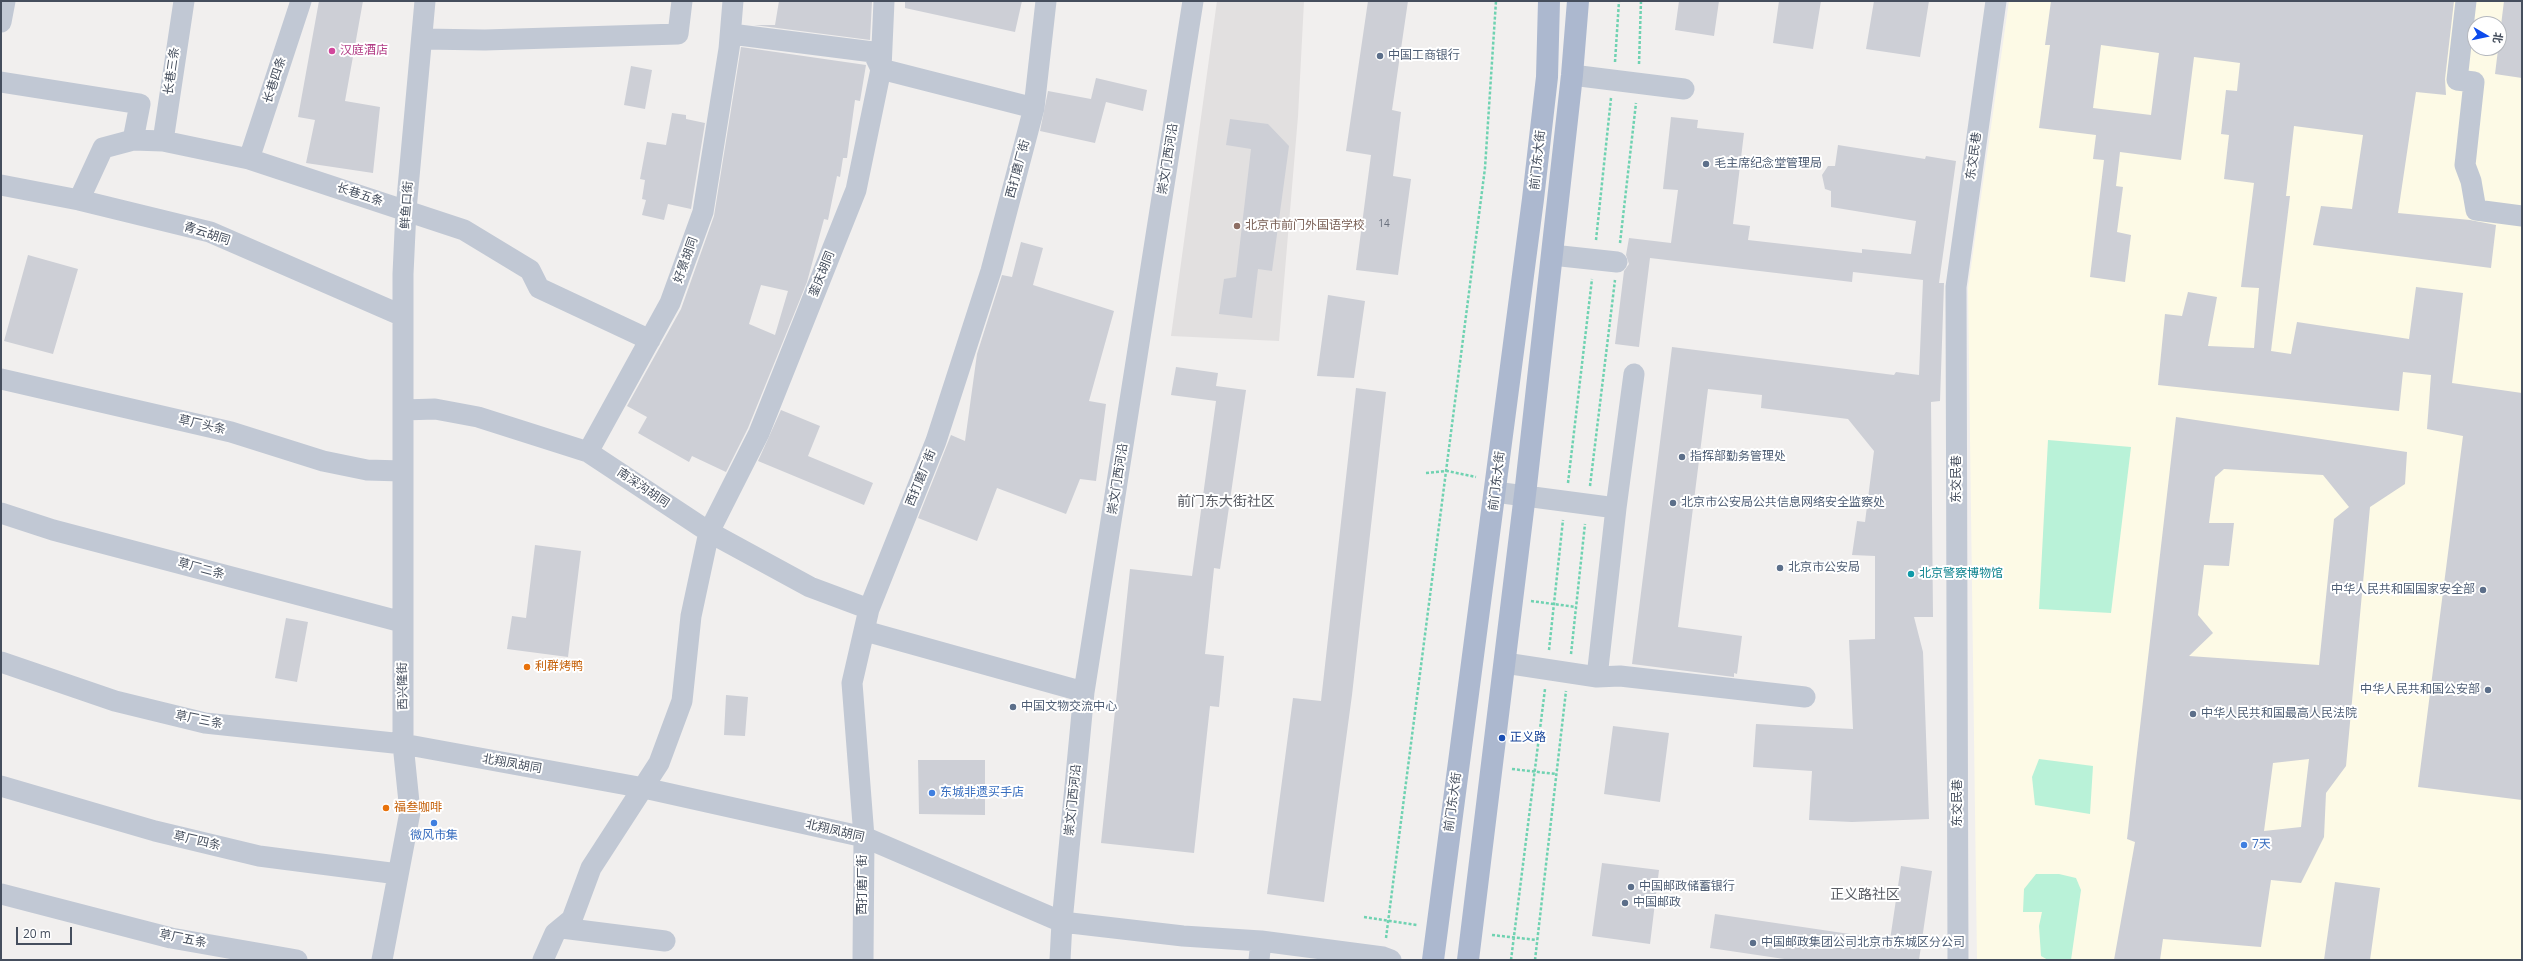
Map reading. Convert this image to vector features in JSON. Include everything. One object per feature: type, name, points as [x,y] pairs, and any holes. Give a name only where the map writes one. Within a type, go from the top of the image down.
[{"type":"main road","name":"前门东大街","points":[[1433,960],[1495,492],[1546,84],[1549,1]]},
{"type":"main road","name":"前门东大街","points":[[1468,960],[1525,496],[1572,75],[1578,1]]},
{"type":"street","points":[[1,22],[5,1]]},
{"type":"street","name":"长巷三条","points":[[163,141],[184,1]]},
{"type":"street","name":"长巷四条","points":[[249,159],[301,1]]},
{"type":"street","name":"鲜鱼口街","points":[[403,410],[403,316],[406,210],[423,39],[425,1]]},
{"type":"street","points":[[423,39],[486,40],[678,34],[682,1]]},
{"type":"street","points":[[729,49],[733,1]]},
{"type":"street","name":"銮庆胡同","points":[[709,532],[759,433],[856,190],[881,69],[884,1]]},
{"type":"street","name":"西打磨厂街","points":[[863,960],[864,837],[852,683],[869,609],[936,441],[991,271],[1034,108],[1046,1]]},
{"type":"street","name":"崇文门西河沿","points":[[1060,960],[1062,922],[1084,692],[1193,1]]},
{"type":"street","name":"东交民巷","points":[[1958,960],[1956,287],[1996,1]]},
{"type":"street","points":[[2466,1],[2457,80],[2474,82],[2465,165],[2471,181],[2476,210],[2522,216]]},
{"type":"street","points":[[729,49],[731,34],[873,52],[881,69],[1034,108]]},
{"type":"street","name":"好景胡同","points":[[588,452],[670,303],[703,212],[729,49]]},
{"type":"street","points":[[1572,75],[1684,88]]},
{"type":"street","points":[[1,82],[140,104],[133,140]]},
{"type":"street","name":"长巷五条","points":[[79,200],[103,148],[133,140],[163,141],[249,159],[464,230],[530,270],[539,288],[650,340]]},
{"type":"street","name":"青云胡同","points":[[1,186],[79,200],[210,232],[403,316]]},
{"type":"street","points":[[1552,255],[1617,262]]},
{"type":"street","points":[[1597,677],[1616,508],[1634,374]]},
{"type":"street","name":"草厂头条","points":[[1,379],[231,432],[323,461],[367,470],[402,471]]},
{"type":"street","name":"南深沟胡同","points":[[403,410],[435,409],[478,417],[588,452],[709,532],[810,586],[869,609]]},
{"type":"street","name":"西兴隆街","points":[[382,960],[410,812],[403,744],[403,410]]},
{"type":"street","points":[[1495,492],[1616,508]]},
{"type":"street","name":"草厂二条","points":[[1,513],[61,532],[402,622]]},
{"type":"street","points":[[544,960],[545,952],[555,933],[572,919],[591,868],[659,763],[682,701],[691,616],[709,532]]},
{"type":"street","points":[[865,631],[1084,692]]},
{"type":"street","name":"草厂三条","points":[[1,662],[115,702],[205,723],[403,744]]},
{"type":"street","points":[[1505,663],[1597,677],[1620,676],[1805,696]]},
{"type":"street","name":"北翔凤胡同","points":[[403,744],[644,788],[864,837],[1062,922],[1183,936],[1260,951],[1388,958]]},
{"type":"street","name":"草厂四条","points":[[1,786],[155,831],[259,856],[398,874]]},
{"type":"street","name":"草厂五条","points":[[1,894],[171,938],[297,960]]},
{"type":"street","points":[[562,928],[666,941]]},
{"type":"path","points":[[1388,958],[1485,168],[1496,1]]},
{"type":"path","points":[[1535,960],[1638,83],[1641,1]]},
{"type":"path","points":[[1527,600],[1576,607]]},
{"type":"path","points":[[1505,768],[1556,774]]},
{"type":"shaded area","name":"北京市前门外国语学校","points":[[1217,1],[1304,1],[1298,116],[1279,341],[1171,336]]},
{"type":"shaded area","points":[[2009,1],[2522,1],[2522,960],[1977,960],[1968,288]]},
{"type":"green space","points":[[2048,440],[2131,447],[2111,613],[2039,609]]},
{"type":"green space","points":[[2039,759],[2093,766],[2090,814],[2035,805],[2032,777]]},
{"type":"green space","points":[[2036,874],[2059,874],[2076,878],[2081,890],[2071,960],[2048,960],[2041,956],[2039,926],[2042,912],[2023,912],[2024,889]]},
{"type":"building","points":[[319,1],[363,1],[345,101],[380,107],[373,173],[306,163],[315,120],[298,117]]},
{"type":"building","points":[[779,1],[872,1],[870,40],[754,25],[775,25]]},
{"type":"building","points":[[905,1],[1022,1],[1015,32],[905,8]]},
{"type":"building","points":[[1368,1],[1408,1],[1392,110],[1401,112],[1393,176],[1411,179],[1398,275],[1356,270],[1371,155],[1346,151]]},
{"type":"building","points":[[1679,1],[1719,1],[1714,36],[1675,30]]},
{"type":"building","points":[[1779,1],[1821,1],[1813,49],[1773,43]]},
{"type":"building","points":[[1874,1],[1929,1],[1920,57],[1866,49]]},
{"type":"building","points":[[2051,1],[2454,1],[2445,79],[2446,95],[2416,92],[2398,213],[2470,220],[2496,225],[2491,268],[2313,245],[2321,206],[2352,209],[2363,135],[2294,126],[2286,196],[2290,196],[2271,351],[2291,354],[2297,322],[2409,339],[2416,287],[2463,293],[2452,383],[2522,393],[2522,800],[2418,787],[2463,436],[2427,429],[2431,375],[2403,372],[2399,411],[2158,385],[2165,314],[2182,316],[2188,292],[2217,297],[2208,346],[2254,348],[2259,288],[2241,287],[2254,183],[2224,179],[2229,135],[2221,134],[2226,90],[2237,91],[2240,63],[2194,57],[2181,160],[2120,152],[2116,186],[2123,187],[2117,232],[2131,235],[2125,282],[2090,277],[2104,160],[2093,159],[2096,135],[2039,128],[2050,45],[2045,45]],"holes":[[[2101,45],[2159,53],[2151,115],[2093,108]]]},
{"type":"building","points":[[2504,1],[2522,1],[2522,78],[2495,74],[2497,56],[2507,56],[2507,16],[2502,16]]},
{"type":"building","points":[[741,47],[866,65],[860,101],[855,100],[847,158],[843,158],[840,177],[837,176],[828,220],[824,219],[807,282],[748,428],[726,472],[692,456],[689,462],[638,433],[647,417],[627,406],[681,309],[714,216]],"holes":[[[761,285],[788,291],[775,335],[749,324]]]},
{"type":"building","points":[[631,66],[652,70],[645,109],[624,105]]},
{"type":"building","points":[[1096,78],[1147,90],[1143,111],[1106,102],[1095,143],[1040,131],[1048,91],[1091,99]]},
{"type":"building","points":[[672,113],[686,115],[686,119],[705,123],[691,209],[668,204],[664,220],[642,215],[646,200],[642,199],[645,180],[640,179],[647,142],[666,145]]},
{"type":"building","points":[[1671,117],[1698,120],[1697,128],[1744,133],[1733,224],[1750,226],[1748,240],[1862,253],[1862,249],[1911,254],[1916,221],[1831,207],[1831,191],[1825,189],[1822,175],[1828,166],[1835,166],[1838,145],[1925,159],[1926,156],[1956,161],[1939,283],[1944,283],[1940,401],[1931,402],[1933,617],[1914,617],[1923,652],[1929,819],[1852,822],[1809,820],[1812,771],[1753,767],[1756,724],[1853,729],[1849,640],[1875,639],[1875,556],[1852,555],[1857,521],[1865,522],[1874,451],[1848,419],[1761,408],[1762,395],[1708,389],[1678,627],[1742,636],[1737,674],[1734,673],[1734,677],[1632,664],[1672,347],[1894,375],[1896,372],[1919,375],[1923,280],[1853,272],[1852,282],[1650,258],[1639,347],[1615,344],[1624,271],[1629,264],[1626,255],[1629,238],[1671,243],[1678,190],[1663,189]]},
{"type":"building","points":[[1230,119],[1268,124],[1289,146],[1272,271],[1258,269],[1252,318],[1219,314],[1224,279],[1236,277],[1251,149],[1226,145]]},
{"type":"building","points":[[1021,242],[1043,248],[1033,285],[1114,311],[1089,401],[1106,404],[1096,481],[1080,479],[1066,514],[997,488],[977,541],[918,518],[951,435],[965,441],[977,354],[1002,275],[1012,277]]},
{"type":"building","points":[[28,255],[78,269],[53,354],[4,341]]},
{"type":"building","points":[[1328,295],[1365,301],[1354,378],[1317,376]]},
{"type":"building","points":[[1176,367],[1218,373],[1216,386],[1246,390],[1220,569],[1214,568],[1205,654],[1224,656],[1219,707],[1210,706],[1194,853],[1101,843],[1130,569],[1192,576],[1216,401],[1171,395]]},
{"type":"building","points":[[1356,388],[1386,392],[1352,695],[1324,902],[1267,894],[1293,698],[1321,701]]},
{"type":"building","points":[[781,410],[820,426],[808,456],[873,483],[864,505],[758,461]]},
{"type":"building","points":[[2176,417],[2407,452],[2405,484],[2370,507],[2346,766],[2326,793],[2324,837],[2301,883],[2271,880],[2261,947],[2163,939],[2160,960],[2114,960],[2135,842],[2127,839]],"holes":[[[2224,469],[2323,475],[2349,507],[2334,519],[2319,665],[2189,656],[2213,633],[2198,615],[2204,565],[2229,566],[2234,523],[2209,523],[2215,477]],[[2309,759],[2301,827],[2264,831],[2273,763]]]},
{"type":"building","points":[[535,545],[581,551],[568,657],[507,649],[512,616],[526,618]]},
{"type":"building","points":[[286,618],[308,622],[297,682],[275,678]]},
{"type":"building","points":[[726,695],[748,697],[745,736],[724,735]]},
{"type":"building","points":[[1613,726],[1669,733],[1660,802],[1604,794]]},
{"type":"building","points":[[918,760],[985,760],[985,815],[919,814]]},
{"type":"building","points":[[1602,863],[1659,870],[1650,944],[1592,936]]},
{"type":"building","points":[[1901,866],[1932,871],[1919,960],[1791,960],[1710,948],[1715,914],[1890,940]]},
{"type":"building","points":[[2335,882],[2380,888],[2370,960],[2324,960]]},
{"type":"place","name":"汉庭酒店","points":[[332,51]]},
{"type":"place","name":"中国工商银行","points":[[1380,56]]},
{"type":"place","name":"毛主席纪念堂管理局","points":[[1706,164]]},
{"type":"place","name":"北京市前门外国语学校","points":[[1237,226]]},
{"type":"place","name":"指挥部勤务管理处","points":[[1682,457]]},
{"type":"place","name":"北京市公安局公共信息网络安全监察处","points":[[1673,503]]},
{"type":"place","name":"北京市公安局","points":[[1780,568]]},
{"type":"place","name":"北京警察博物馆","points":[[1911,574]]},
{"type":"place","name":"中华人民共和国国家安全部","points":[[2483,590]]},
{"type":"place","name":"利群烤鸭","points":[[527,667]]},
{"type":"place","name":"中华人民共和国公安部","points":[[2488,690]]},
{"type":"place","name":"中国文物交流中心","points":[[1013,707]]},
{"type":"place","name":"中华人民共和国最高人民法院","points":[[2193,714]]},
{"type":"place","name":"正义路","points":[[1502,738]]},
{"type":"place","name":"东城非遗买手店","points":[[932,793]]},
{"type":"place","name":"福叁咖啡","points":[[386,808]]},
{"type":"place","name":"微风市集","points":[[434,823]]},
{"type":"place","name":"7天","points":[[2244,845]]},
{"type":"place","name":"中国邮政储蓄银行","points":[[1631,887]]},
{"type":"place","name":"中国邮政","points":[[1625,903]]},
{"type":"place","name":"中国邮政集团公司北京市东城区分公司","points":[[1753,943]]},
{"type":"district","name":"前门东大街社区","points":[[1226,502]]},
{"type":"district","name":"正义路社区","points":[[1865,895]]}]
